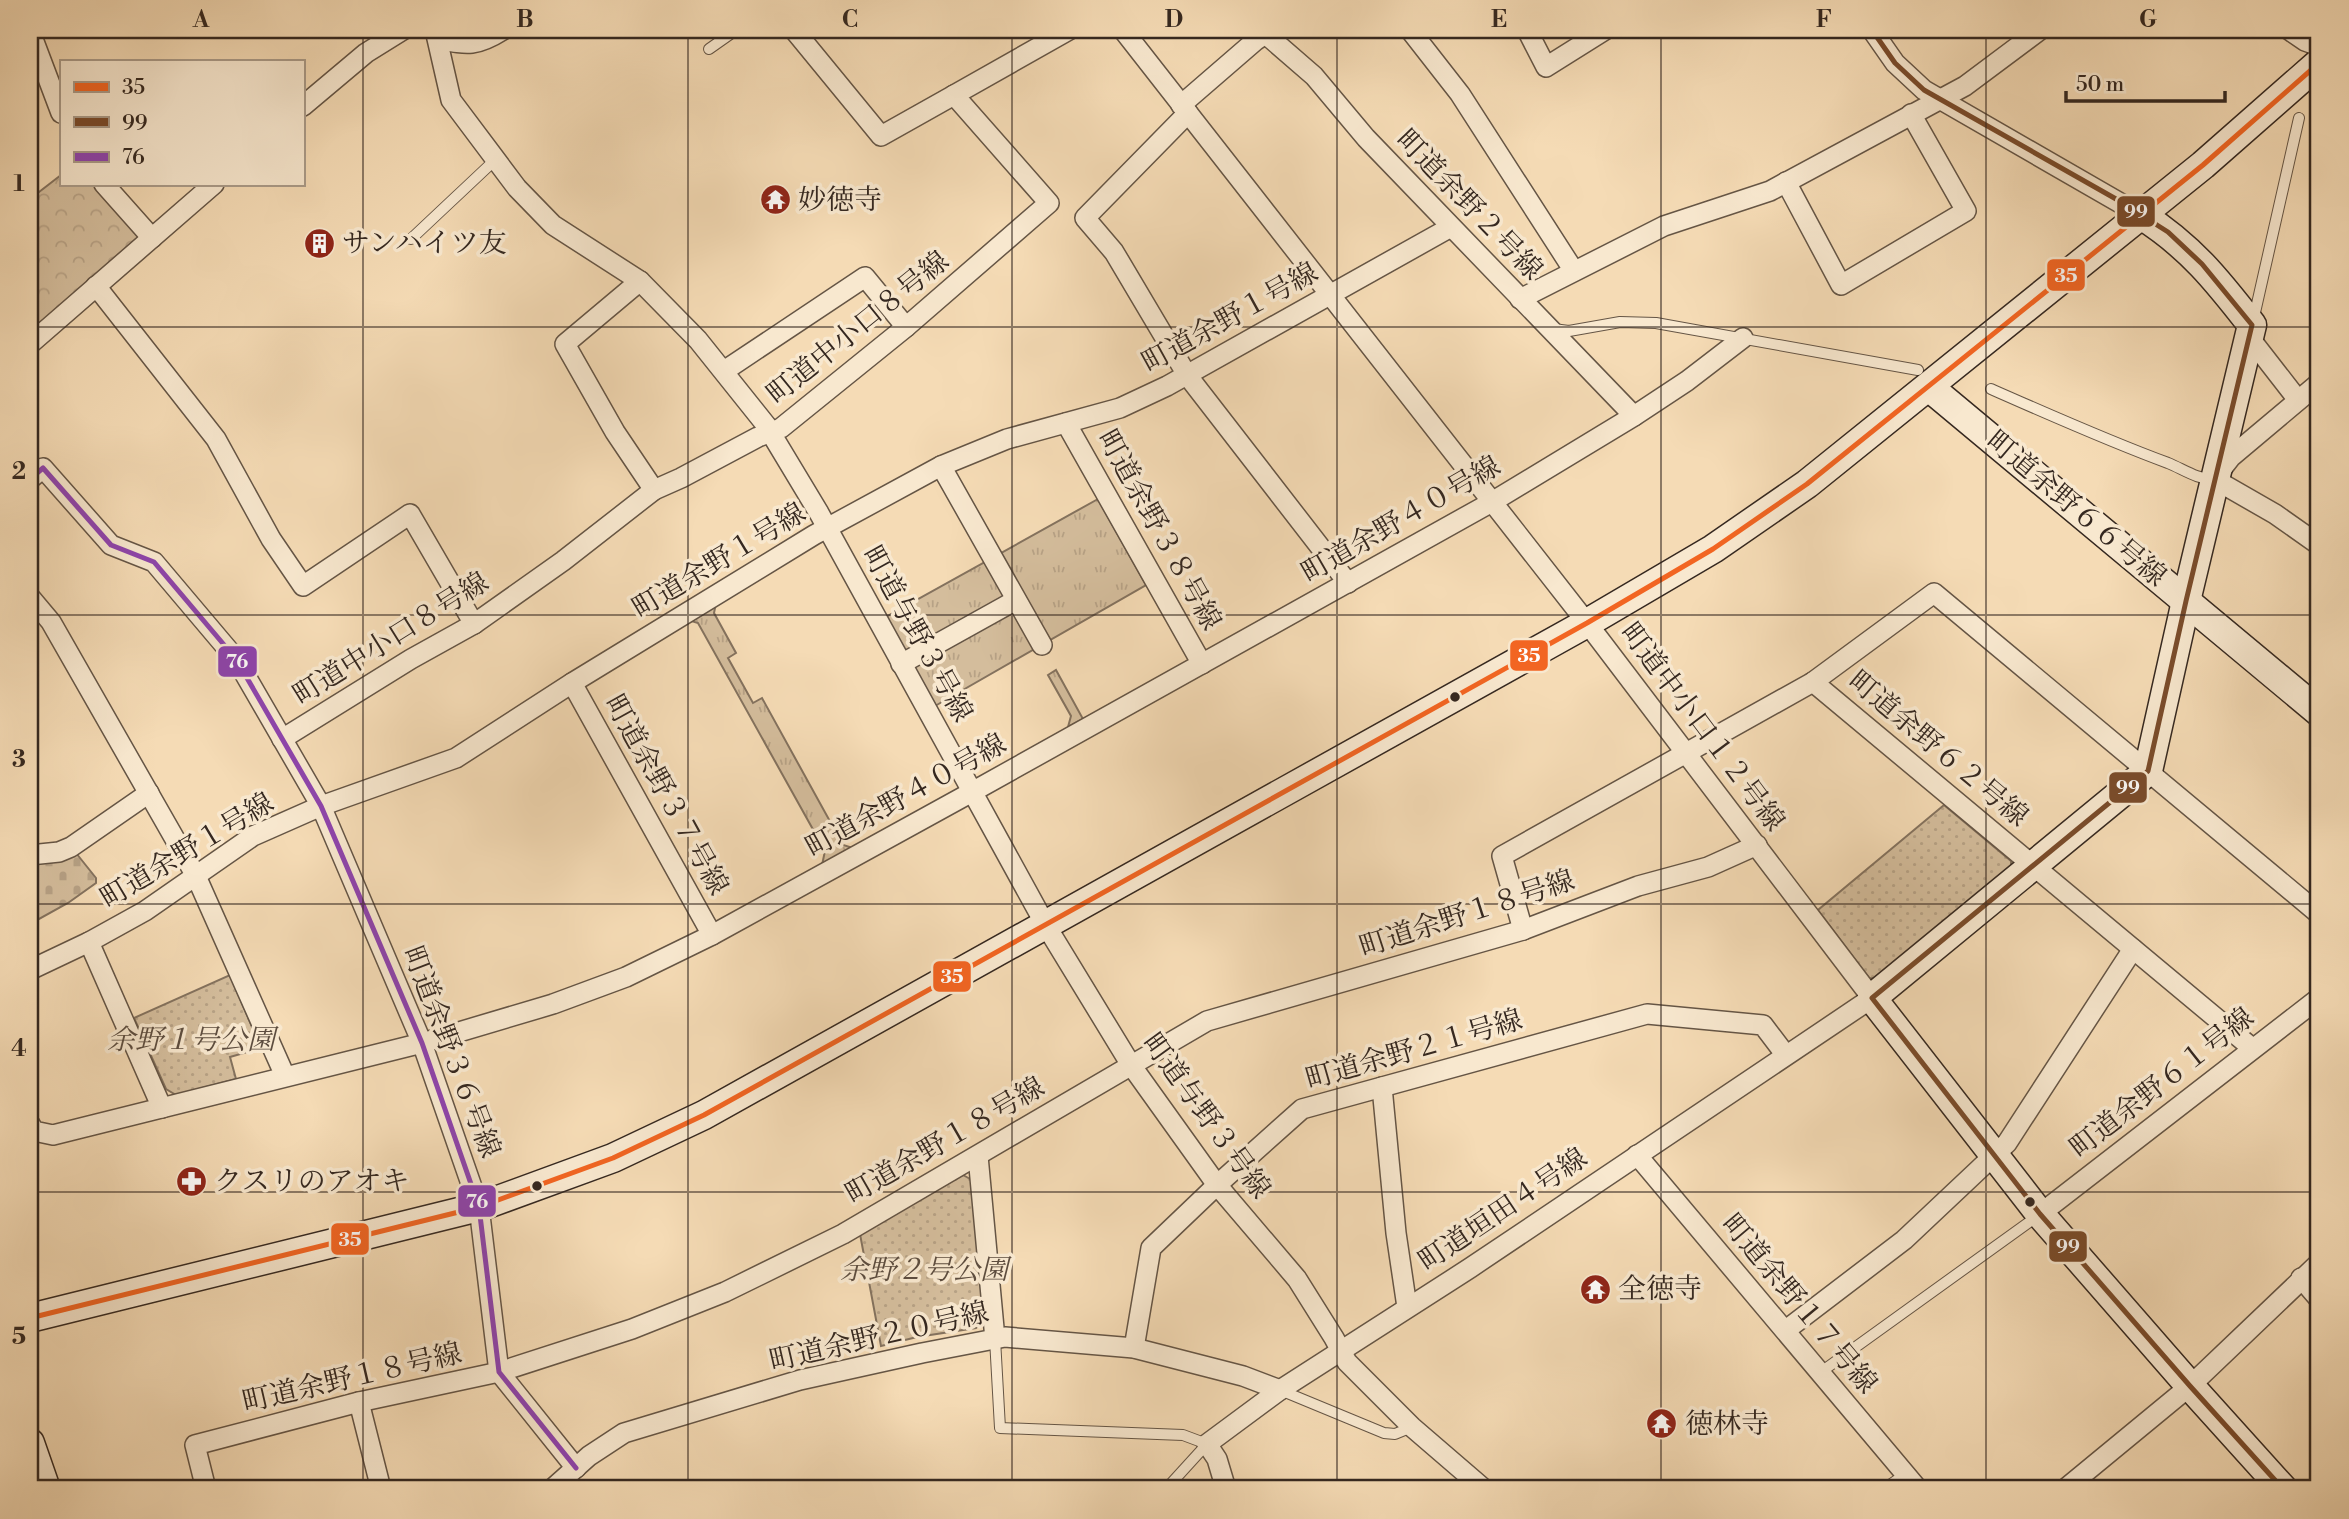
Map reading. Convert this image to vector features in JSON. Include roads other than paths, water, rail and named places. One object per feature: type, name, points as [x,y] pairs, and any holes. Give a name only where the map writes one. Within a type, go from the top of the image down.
[{"type":"street","points":[[304,105],[366,53],[403,30]]},
{"type":"street","points":[[437,34],[464,44],[484,42],[503,30]]},
{"type":"street","points":[[794,30],[881,136],[1069,30]]},
{"type":"street","name":"町道中小口１２号線","points":[[1123,30],[1587,623],[1872,998]]},
{"type":"street","points":[[1410,30],[1460,94],[1574,271]]},
{"type":"street","points":[[1527,30],[1546,67],[1605,30]]},
{"type":"street","points":[[1872,30],[1895,63],[1924,90],[2141,215],[2185,246],[2227,293],[2298,400]]},
{"type":"street","points":[[1520,299],[1664,226],[1770,191],[1965,86],[2040,30]]},
{"type":"street","points":[[2289,30],[2305,41],[2319,46]]},
{"type":"street","points":[[30,31],[60,110]]},
{"type":"street","points":[[1266,31],[1185,109],[1085,218],[1114,252],[1186,375],[1348,583]]},
{"type":"street","name":"町道余野２号線","points":[[1266,31],[1314,76],[1366,138],[1634,416]]},
{"type":"street","name":"町道与野３号線","points":[[437,34],[451,100],[517,188],[553,225],[640,281],[698,340],[771,432],[1045,924],[1131,1065],[1217,1185],[1297,1279],[1347,1362],[1412,1427],[1484,1489]]},
{"type":"street","points":[[30,1318],[479,1207],[613,1158],[704,1115],[1587,623],[1724,542],[1807,484],[1923,378],[2203,166],[2319,63]]},
{"type":"street","name":"町道中小口８号線","points":[[282,740],[411,659],[474,624],[563,561],[654,490],[758,436],[781,428],[906,327],[1049,203],[954,95]]},
{"type":"street","points":[[1786,182],[1841,285],[1966,211],[1911,114]]},
{"type":"street","points":[[106,186],[152,238]]},
{"type":"street","points":[[30,344],[212,186]]},
{"type":"street","name":"町道余野１号線","points":[[30,970],[145,911],[253,836],[321,806],[456,758],[572,683],[826,528],[941,466],[1007,439],[1120,408],[1186,375],[1451,227]]},
{"type":"street","points":[[724,371],[865,277],[906,327]]},
{"type":"street","points":[[640,281],[565,344],[615,432],[654,490]]},
{"type":"street","points":[[96,286],[216,439],[271,539],[303,586],[410,514],[474,624]]},
{"type":"street","points":[[2250,331],[2148,771],[2035,867],[1872,998],[2040,1214],[2283,1489]]},
{"type":"street","name":"町道余野４０号線","points":[[30,1124],[34,1130],[53,1135],[422,1042],[565,1000],[626,977],[712,935],[1492,502],[1634,416],[1743,338]]},
{"type":"street","name":"町道余野６６号線","points":[[1923,378],[2319,712]]},
{"type":"street","points":[[2214,479],[2231,457],[2319,383]]},
{"type":"street","name":"町道余野３８号線","points":[[1066,423],[1202,664]]},
{"type":"street","points":[[941,466],[1042,645]]},
{"type":"street","name":"町道余野３６号線","points":[[30,479],[43,468],[111,545],[154,562],[236,659],[321,806],[422,1042],[479,1207],[499,1372]]},
{"type":"street","points":[[2214,479],[2275,513],[2319,545]]},
{"type":"street","points":[[1523,930],[1502,856],[1813,682],[1934,593],[2319,914]]},
{"type":"street","points":[[30,597],[51,622],[196,876],[285,1076]]},
{"type":"street","points":[[901,664],[1016,600]]},
{"type":"street","name":"町道余野６２号線","points":[[1813,682],[2252,1048]]},
{"type":"street","name":"町道余野３７号線","points":[[572,683],[712,935]]},
{"type":"street","points":[[30,855],[59,852],[71,847],[149,793]]},
{"type":"street","name":"町道余野１８号線","points":[[206,1489],[195,1445],[359,1402],[499,1372],[632,1329],[725,1292],[843,1234],[1206,1021],[1523,930],[1638,886],[1708,867],[1757,845]]},
{"type":"street","points":[[89,942],[162,1108]]},
{"type":"street","points":[[1786,1330],[1904,1240],[2007,1143],[2133,949]]},
{"type":"street","name":"町道垣田４号線","points":[[1207,1444],[1280,1390],[1469,1268],[1872,998]]},
{"type":"street","name":"町道余野６１号線","points":[[2040,1214],[2252,1048],[2317,1005]]},
{"type":"street","name":"町道余野２１号線","points":[[1134,1348],[1151,1248],[1302,1109],[1647,1014],[1763,1025],[1785,1054]]},
{"type":"street","points":[[1382,1087],[1396,1233],[1407,1307]]},
{"type":"street","name":"町道余野１７号線","points":[[1637,1155],[1912,1482]]},
{"type":"street","points":[[978,1156],[995,1339]]},
{"type":"street","points":[[2065,1489],[2190,1386],[2319,1263]]},
{"type":"street","points":[[2301,1278],[2319,1299]]},
{"type":"street","name":"町道余野２０号線","points":[[552,1489],[589,1456],[624,1433],[800,1380],[1005,1337],[1134,1348],[1243,1376],[1280,1390]]},
{"type":"street","points":[[499,1372],[576,1468]]},
{"type":"street","points":[[359,1402],[381,1489]]},
{"type":"street","points":[[30,1443],[46,1489]]},
{"type":"street","points":[[1207,1444],[1217,1459],[1226,1489]]},
{"type":"lane","points":[[709,49],[736,30]]},
{"type":"lane","points":[[2250,331],[2299,118]]},
{"type":"lane","points":[[411,239],[495,160]]},
{"type":"lane","points":[[1549,329],[1569,331],[1638,321],[1743,338],[1923,378]]},
{"type":"lane","points":[[1992,389],[2089,433],[2204,480],[2214,479]]},
{"type":"lane","points":[[1821,1372],[2040,1214]]},
{"type":"lane","points":[[995,1339],[1000,1428],[1183,1435],[1207,1444],[1166,1489]]},
{"type":"lane","points":[[1280,1390],[1384,1433],[1395,1434],[1412,1427]]},
{"type":"lane","points":[[1884,1489],[1912,1482]]},
{"type":"place","name":"妙徳寺","points":[[775,200]]},
{"type":"place","name":"サンハイツ友","points":[[319,243]]},
{"type":"place","name":"クスリのアオキ","points":[[191,1181]]},
{"type":"place","name":"全徳寺","points":[[1595,1289]]},
{"type":"place","name":"徳林寺","points":[[1662,1424]]},
{"type":"park label","name":"余野１号公園","points":[[191,1040]]},
{"type":"park label","name":"余野２号公園","points":[[924,1270]]}]
